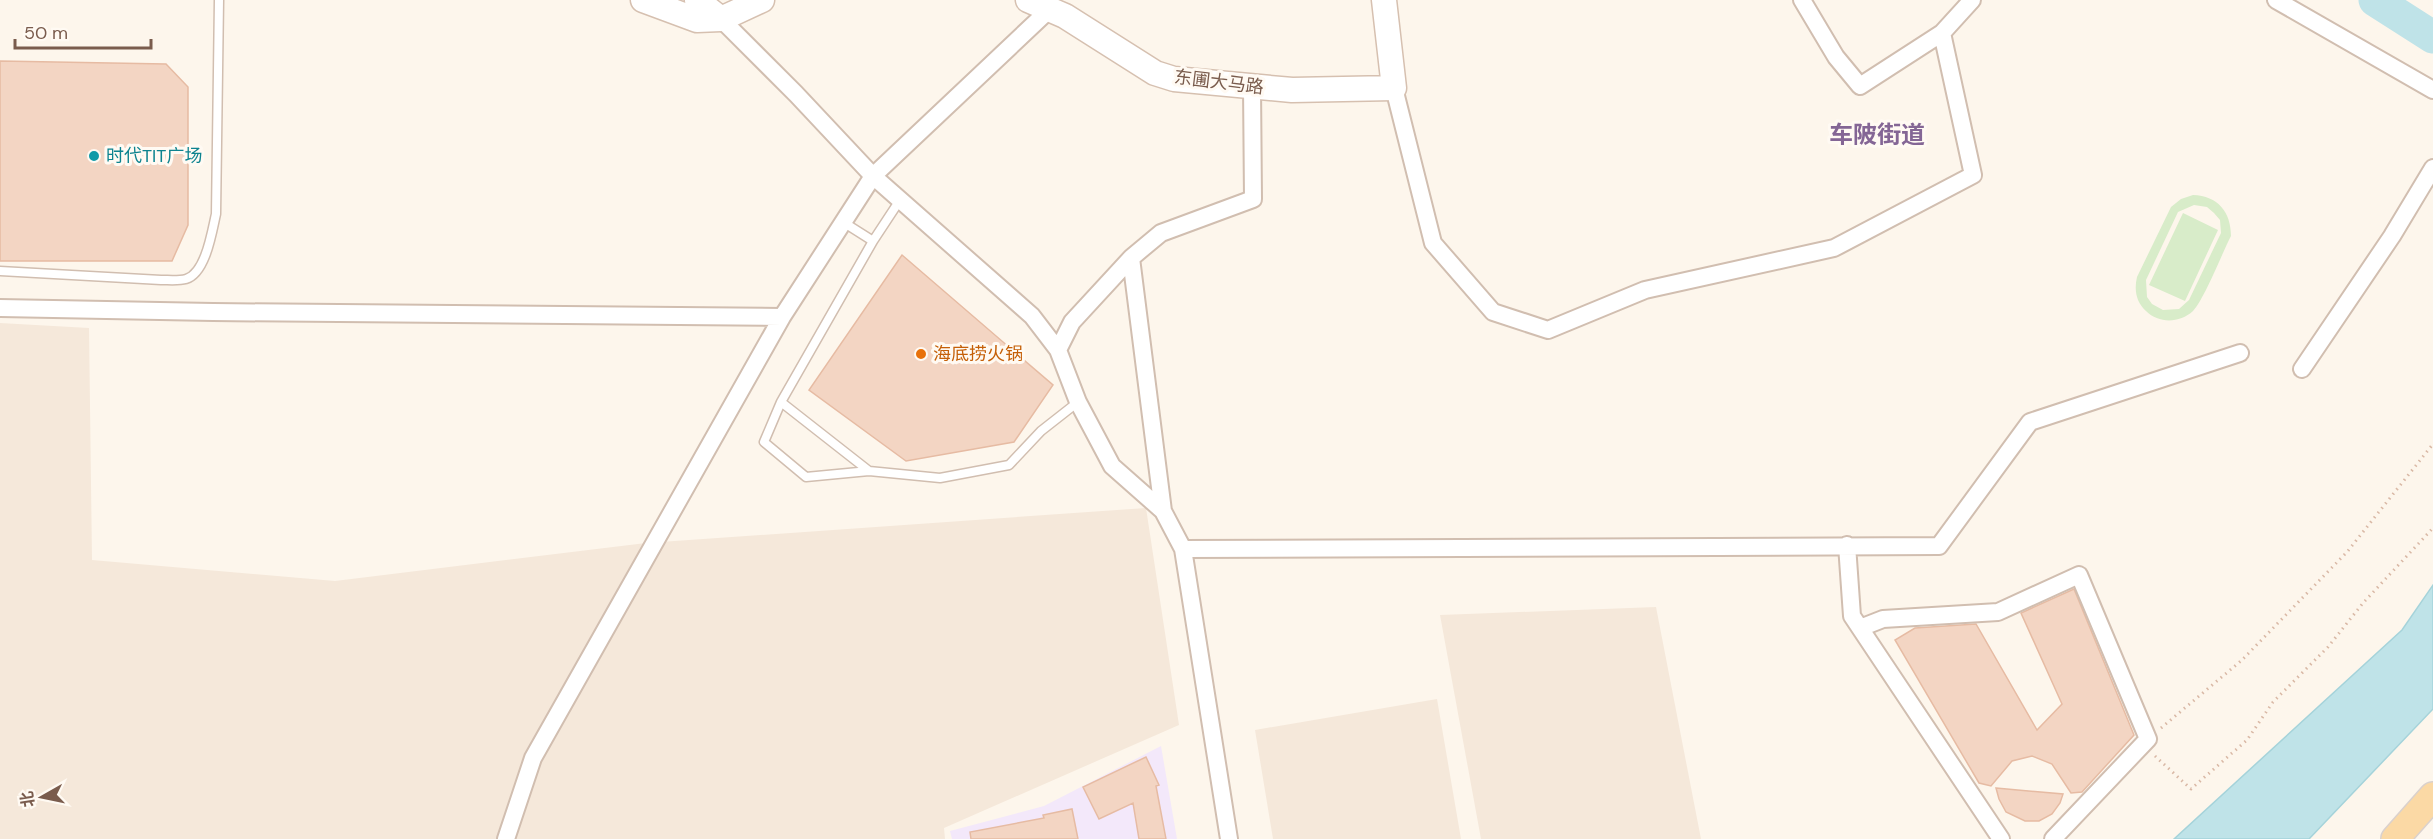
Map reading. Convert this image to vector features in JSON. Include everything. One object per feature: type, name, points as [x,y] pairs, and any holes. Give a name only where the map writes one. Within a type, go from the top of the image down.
[{"type":"main road","points":[[2395,839],[2433,796]]},
{"type":"street","points":[[643,0],[698,20],[721,20],[762,0]]},
{"type":"street","points":[[697,0],[721,20],[796,94],[873,176],[1032,316],[1058,350],[1078,402],[1112,466],[1163,510]]},
{"type":"street","name":"东圃大马路","points":[[1028,0],[1087,29],[1155,74],[1174,79],[1292,90],[1394,88]]},
{"type":"street","points":[[1384,0],[1394,88],[1433,243],[1492,312],[1548,330],[1646,290],[1834,248],[1973,175],[1942,33]]},
{"type":"street","points":[[1802,0],[1836,57],[1860,86],[1942,33],[1972,0]]},
{"type":"street","points":[[2276,0],[2433,90]]},
{"type":"street","points":[[506,839],[533,758],[782,317],[873,176],[1050,9]]},
{"type":"street","points":[[1058,350],[1072,322],[1131,258],[1161,233],[1253,199],[1251,87]]},
{"type":"street","points":[[2302,369],[2392,236],[2433,168]]},
{"type":"street","points":[[1131,258],[1163,510],[1183,549],[1229,839]]},
{"type":"street","points":[[0,308],[225,313],[782,317]]},
{"type":"street","points":[[1183,549],[1940,546],[2030,422],[2240,353]]},
{"type":"street","points":[[1847,545],[1852,616],[2001,839]]},
{"type":"street","points":[[1860,628],[1883,618],[1998,612],[2079,575],[2145,742],[2053,839]]},
{"type":"lane","points":[[0,271],[161,280],[186,279],[196,273],[211,238],[216,214],[219,0]]},
{"type":"lane","points":[[900,200],[873,241],[781,402],[764,442],[806,477],[869,471],[940,478],[1009,465],[1041,431],[1078,402]]},
{"type":"lane","points":[[843,222],[873,241]]},
{"type":"lane","points":[[781,402],[869,471]]},
{"type":"path","points":[[2433,444],[2347,552],[2242,660],[2145,742],[2191,789],[2247,740],[2273,702],[2328,647],[2363,603],[2433,528]]},
{"type":"shaded area","points":[[0,323],[89,328],[92,560],[335,581],[646,543],[1146,508],[1179,725],[944,828],[945,839],[0,839]]},
{"type":"shaded area","points":[[1656,607],[1701,839],[1481,839],[1440,615]]},
{"type":"shaded area","points":[[1437,699],[1461,839],[1273,839],[1255,730]]},
{"type":"shaded area","points":[[1161,746],[1177,839],[952,839],[950,831],[1044,806]]},
{"type":"green space","points":[[2193,195],[2216,202],[2226,213],[2231,236],[2198,305],[2182,318],[2163,320],[2151,315],[2140,304],[2136,282],[2171,207],[2181,199]],"holes":[[[2194,205],[2207,207],[2220,220],[2221,233],[2189,300],[2179,309],[2163,310],[2152,304],[2147,297],[2146,280],[2178,212]]]},
{"type":"green space","points":[[2183,213],[2218,230],[2185,301],[2149,285]]},
{"type":"water","points":[[2433,585],[2433,709],[2309,839],[2174,839],[2402,630]]},
{"type":"building","name":"时代TIT广场","points":[[0,61],[166,64],[188,87],[188,225],[172,261],[0,261]]},
{"type":"building","points":[[902,255],[1053,385],[1014,442],[906,461],[809,390]]},
{"type":"building","points":[[2074,589],[2134,735],[2082,792],[2071,793],[2052,764],[2032,756],[2012,761],[1991,786],[1979,783],[1895,640],[1915,628],[1976,624],[2037,730],[2062,704],[2021,613]]},
{"type":"building","points":[[1146,757],[1159,785],[1156,786],[1166,839],[1139,839],[1133,803],[1099,819],[1083,787]]},
{"type":"building","points":[[1996,788],[2063,794],[2052,814],[2039,821],[2025,821],[2006,812]]},
{"type":"building","points":[[1072,809],[1078,839],[971,839],[970,832],[1044,818],[1043,815]]},
{"type":"waterway","points":[[2375,0],[2433,37]]},
{"type":"place","name":"时代TIT广场","points":[[94,156]]},
{"type":"place","name":"海底捞火锅","points":[[921,354]]},
{"type":"district","name":"车陂街道","points":[[1877,134]]}]
